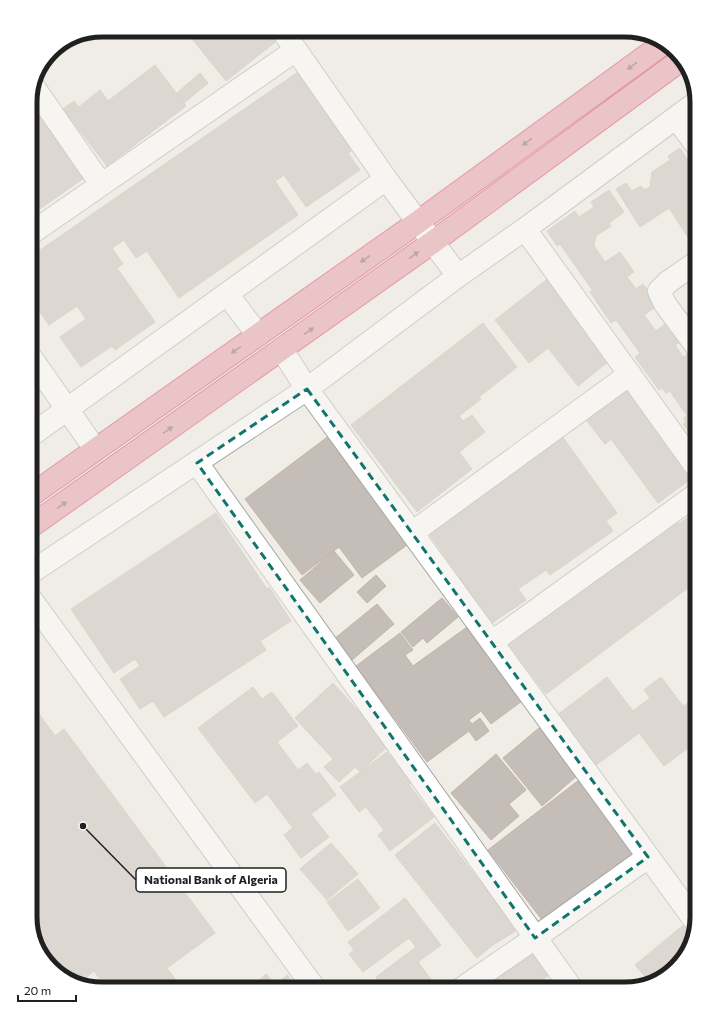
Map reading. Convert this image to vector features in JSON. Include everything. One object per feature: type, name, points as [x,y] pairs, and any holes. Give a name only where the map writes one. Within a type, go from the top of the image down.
[{"type":"highway","points":[[37,491],[418,222],[659,47]]},
{"type":"highway","points":[[37,522],[282,350],[677,63]]},
{"type":"street","points":[[287,37],[386,179],[458,276]]},
{"type":"street","points":[[37,229],[296,50]]},
{"type":"street","points":[[38,93],[101,184]]},
{"type":"street","points":[[37,568],[307,389],[458,276],[526,229],[690,107]]},
{"type":"street","points":[[676,118],[690,137]]},
{"type":"street","points":[[37,431],[386,179]]},
{"type":"street","points":[[526,229],[690,458]]},
{"type":"street","points":[[690,267],[668,282],[659,291],[665,304],[690,338]]},
{"type":"street","points":[[227,294],[258,335]]},
{"type":"street","points":[[282,350],[307,389],[690,914]]},
{"type":"street","points":[[37,366],[95,449]]},
{"type":"street","points":[[412,533],[630,374]]},
{"type":"street","points":[[197,463],[567,982]]},
{"type":"street","points":[[492,642],[690,499]]},
{"type":"street","points":[[37,608],[310,982]]},
{"type":"street","points":[[471,982],[648,857]]},
{"type":"highlighted area","points":[[307,389],[648,857],[535,938],[197,463]]},
{"type":"building","points":[[191,37],[277,37],[279,39],[226,81]]},
{"type":"building","points":[[155,65],[186,106],[107,166],[63,109],[74,101],[79,107],[100,90],[108,101]]},
{"type":"building","points":[[298,72],[353,150],[348,153],[360,170],[306,207],[284,175],[275,181],[298,215],[179,298],[147,251],[136,258],[124,240],[112,248],[123,264],[117,268],[155,322],[115,350],[112,346],[81,367],[60,337],[86,319],[77,306],[49,325],[37,308],[37,252]]},
{"type":"building","points":[[200,73],[208,83],[184,103],[177,93]]},
{"type":"building","points":[[37,109],[84,178],[37,211]]},
{"type":"building","points":[[680,148],[690,164],[690,240],[669,208],[640,227],[616,189],[626,183],[632,191],[641,186],[644,190],[650,187],[652,172],[670,160],[668,156]]},
{"type":"building","points":[[609,190],[624,212],[609,223],[611,226],[596,236],[594,246],[605,262],[620,252],[634,272],[627,277],[636,289],[643,284],[658,305],[644,315],[656,331],[669,321],[683,340],[675,345],[683,357],[690,353],[690,434],[683,424],[686,422],[684,418],[687,416],[670,391],[666,393],[662,388],[659,390],[635,357],[640,353],[616,320],[611,323],[590,292],[593,291],[560,244],[557,246],[547,231],[575,211],[579,217],[594,207],[591,202]]},
{"type":"building","points":[[550,277],[613,358],[578,386],[548,348],[529,363],[495,320]]},
{"type":"building","points":[[483,323],[517,367],[479,397],[481,399],[459,416],[463,421],[472,415],[485,432],[459,452],[472,469],[417,512],[351,425]]},
{"type":"building","points":[[627,384],[690,469],[690,480],[658,503],[611,439],[605,444],[583,416]]},
{"type":"building","points":[[330,435],[411,542],[362,578],[339,547],[302,575],[245,499]]},
{"type":"building","points":[[562,436],[617,513],[606,521],[613,531],[550,575],[546,570],[518,589],[526,600],[492,623],[425,528]]},
{"type":"building","points":[[216,513],[267,589],[269,587],[291,621],[260,641],[266,650],[164,717],[153,701],[140,709],[120,679],[140,666],[135,659],[114,673],[71,609]]},
{"type":"building","points":[[690,516],[690,586],[546,694],[507,642],[674,517],[679,524]]},
{"type":"building","points":[[334,551],[354,575],[320,603],[300,580]]},
{"type":"building","points":[[376,575],[386,586],[367,603],[357,592]]},
{"type":"building","points":[[442,598],[458,617],[427,643],[423,638],[413,647],[401,632]]},
{"type":"building","points":[[377,604],[394,624],[352,660],[334,639]]},
{"type":"building","points":[[467,627],[522,701],[491,724],[481,711],[469,720],[472,724],[480,718],[489,731],[476,741],[469,731],[427,762],[356,666],[400,633],[413,650],[405,655],[413,666]]},
{"type":"building","points":[[607,677],[633,711],[650,698],[644,690],[661,677],[683,706],[688,703],[690,706],[690,746],[664,766],[639,733],[595,766],[556,716]]},
{"type":"building","points":[[333,683],[389,745],[360,772],[355,767],[339,782],[324,767],[333,759],[295,718]]},
{"type":"building","points":[[253,687],[262,699],[272,692],[298,726],[277,742],[298,770],[307,763],[316,774],[319,772],[336,795],[311,814],[329,837],[301,858],[284,835],[293,828],[267,794],[255,803],[198,728]]},
{"type":"building","points":[[37,711],[55,736],[64,729],[215,933],[167,968],[176,980],[173,982],[103,982],[94,971],[83,979],[63,969],[50,956],[39,934],[37,917]]},
{"type":"building","points":[[539,728],[578,775],[542,806],[503,758]]},
{"type":"building","points":[[387,752],[411,783],[409,785],[434,817],[390,851],[378,835],[384,830],[366,807],[359,812],[340,787]]},
{"type":"building","points":[[496,754],[526,790],[509,804],[519,816],[491,840],[451,793]]},
{"type":"building","points":[[579,780],[637,855],[546,925],[488,850]]},
{"type":"building","points":[[435,823],[517,930],[493,945],[477,958],[395,855]]},
{"type":"building","points":[[331,843],[358,874],[327,900],[300,869]]},
{"type":"building","points":[[358,879],[380,908],[348,931],[327,902]]},
{"type":"building","points":[[405,898],[441,945],[418,962],[433,982],[379,982],[376,977],[416,947],[409,938],[363,972],[349,954],[354,950],[348,942]]},
{"type":"building","points":[[686,923],[689,927],[685,942],[677,956],[664,969],[647,978],[635,965]]},
{"type":"building","points":[[531,950],[549,975],[539,982],[487,982]]},
{"type":"building","points":[[266,974],[273,982],[257,982]]},
{"type":"building","points":[[287,975],[292,982],[279,982]]},
{"type":"place","name":"National Bank of Algeria","points":[[83,826]]}]
